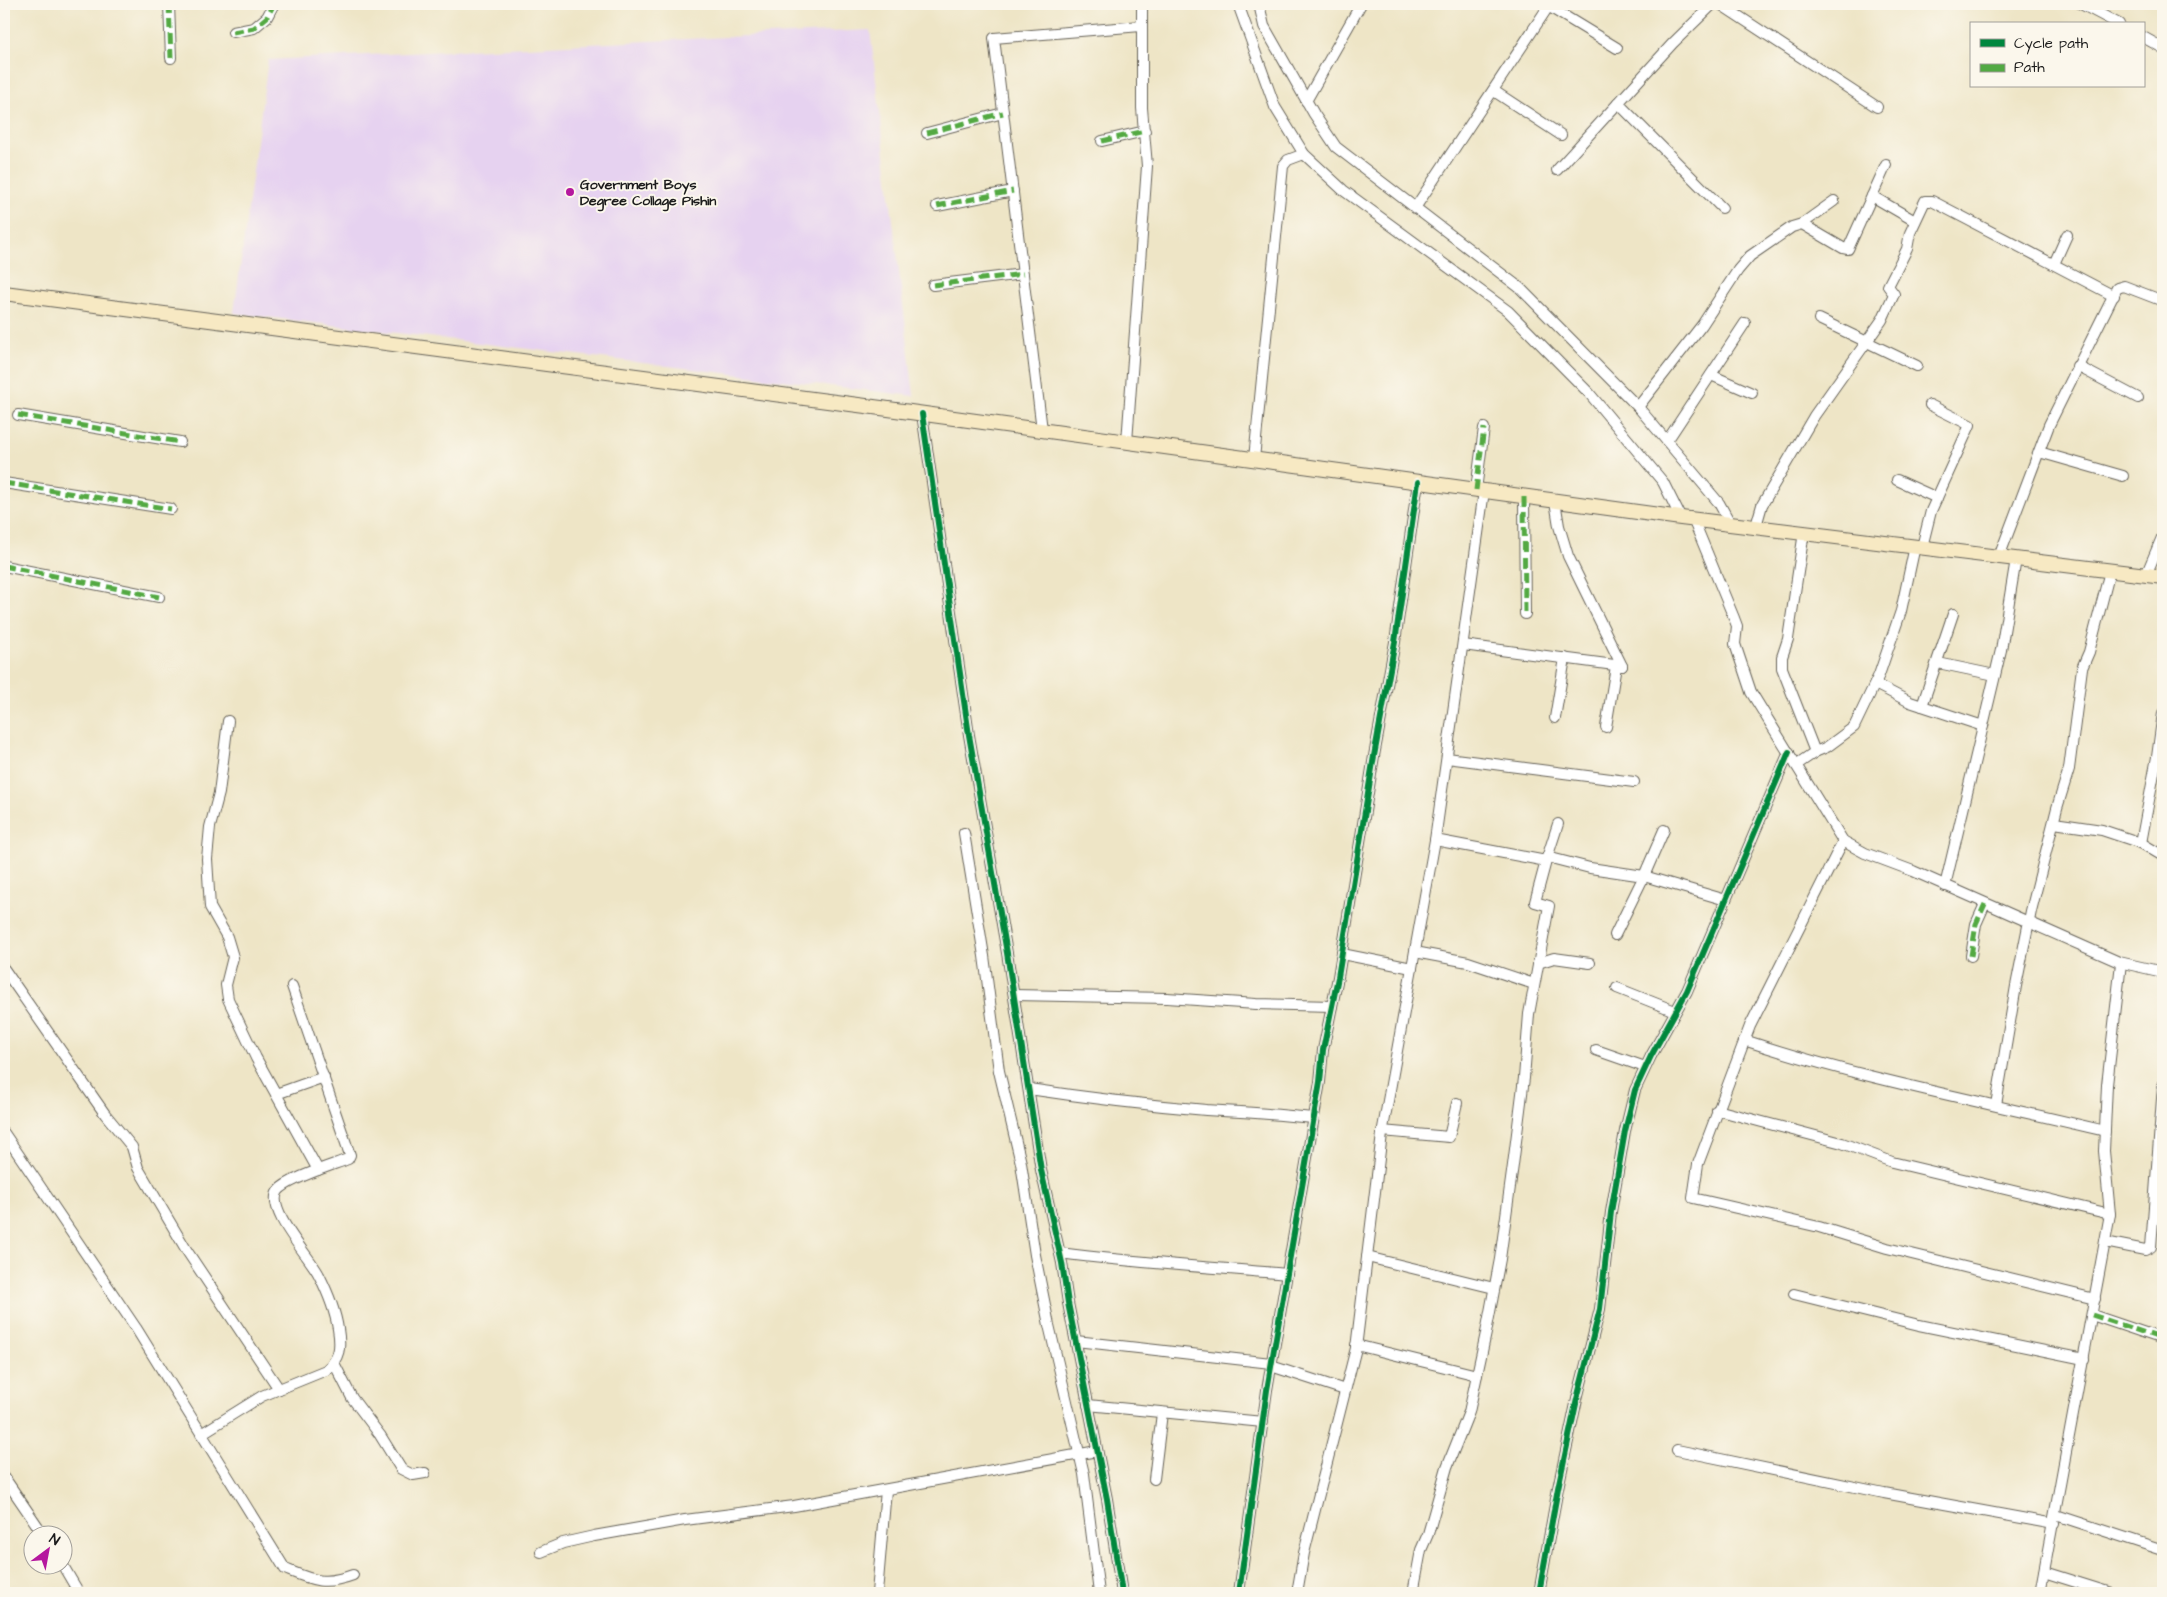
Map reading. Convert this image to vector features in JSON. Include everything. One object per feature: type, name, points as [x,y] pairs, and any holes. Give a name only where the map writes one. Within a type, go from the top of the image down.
[{"type":"main road","points":[[4,293],[1042,430],[1687,519],[2163,577]]},
{"type":"street","points":[[169,4],[171,58]]},
{"type":"street","points":[[233,32],[254,28],[267,17],[274,4]]},
{"type":"street","points":[[1127,442],[1147,166],[1142,108],[1142,4]]},
{"type":"street","points":[[1238,4],[1274,107],[1304,154],[1343,190],[1508,311],[1589,394],[1663,482],[1687,519],[1734,618],[1737,626],[1735,644],[1747,683],[1798,764],[1843,841],[1865,853],[1907,868],[2029,924],[2121,963],[2163,972]]},
{"type":"street","points":[[1259,4],[1264,26],[1306,101],[1336,146],[1520,288],[1638,406],[1719,503],[1730,523]]},
{"type":"street","points":[[1306,101],[1334,56],[1361,4]]},
{"type":"street","points":[[1557,170],[1673,43],[1713,4]]},
{"type":"street","points":[[1720,4],[1877,107]]},
{"type":"street","points":[[2082,4],[2115,22]]},
{"type":"street","points":[[1415,208],[1549,5],[1616,48]]},
{"type":"street","points":[[1042,430],[994,38],[1141,26]]},
{"type":"street","points":[[2144,38],[2163,48]]},
{"type":"street","points":[[1494,91],[1561,135]]},
{"type":"street","points":[[1618,104],[1722,208]]},
{"type":"street","points":[[928,133],[1003,113]]},
{"type":"street","points":[[1102,141],[1145,131]]},
{"type":"street","points":[[1254,459],[1283,166],[1288,160],[1304,154]]},
{"type":"street","points":[[1802,224],[1843,248],[1848,249],[1886,165]]},
{"type":"street","points":[[938,206],[1013,191]]},
{"type":"street","points":[[1872,196],[1916,221]]},
{"type":"street","points":[[1638,406],[1702,325],[1738,270],[1750,256],[1792,227],[1802,224],[1834,201]]},
{"type":"street","points":[[1756,526],[1762,504],[1810,424],[1882,320],[1894,294],[1888,286],[1907,249],[1910,233],[1925,201],[1932,201],[2114,296]]},
{"type":"street","points":[[2054,264],[2067,235]]},
{"type":"street","points":[[933,285],[1023,274]]},
{"type":"street","points":[[1999,557],[2048,426],[2077,366],[2120,286],[2163,301]]},
{"type":"street","points":[[1819,319],[1917,366]]},
{"type":"street","points":[[1667,441],[1745,323]]},
{"type":"street","points":[[2077,366],[2138,398]]},
{"type":"street","points":[[1710,375],[1752,394]]},
{"type":"street","points":[[1798,764],[1827,747],[1854,727],[1875,684],[1901,611],[1931,511],[1970,424],[1930,405]]},
{"type":"street","points":[[922,414],[969,735],[1014,995],[1041,1170],[1060,1253],[1122,1593]]},
{"type":"street","points":[[18,415],[180,442]]},
{"type":"street","points":[[1297,1593],[1304,1553],[1356,1345],[1382,1131],[1436,840],[1463,645],[1480,491],[1484,428]]},
{"type":"street","points":[[2039,452],[2123,476]]},
{"type":"street","points":[[1897,480],[1937,498]]},
{"type":"street","points":[[1239,1593],[1271,1364],[1320,1082],[1322,1050],[1355,882],[1374,756],[1395,642],[1418,482]]},
{"type":"street","points":[[4,483],[171,509]]},
{"type":"street","points":[[1524,497],[1525,614]]},
{"type":"street","points":[[1463,645],[1622,666],[1568,556],[1559,526],[1555,501]]},
{"type":"street","points":[[1804,532],[1788,639],[1782,657],[1782,668],[1813,754]]},
{"type":"street","points":[[2146,575],[2163,536]]},
{"type":"street","points":[[1945,886],[1984,726],[2016,559]]},
{"type":"street","points":[[4,566],[159,598]]},
{"type":"street","points":[[1996,1105],[2016,986],[2029,924],[2069,769],[2082,668],[2090,652],[2110,570]]},
{"type":"street","points":[[1922,706],[1954,614]]},
{"type":"street","points":[[1555,718],[1565,658]]},
{"type":"street","points":[[1938,663],[1995,675]]},
{"type":"street","points":[[1606,727],[1616,666]]},
{"type":"street","points":[[1875,684],[1910,702],[1984,726]]},
{"type":"street","points":[[2141,843],[2162,730],[2163,713]]},
{"type":"street","points":[[228,722],[218,799],[213,809],[210,827],[207,859],[210,907],[230,945],[233,957],[226,984],[228,999],[276,1094],[318,1170]]},
{"type":"street","points":[[1539,1593],[1558,1488],[1579,1391],[1600,1309],[1608,1230],[1626,1122],[1635,1090],[1687,991],[1789,752]]},
{"type":"street","points":[[1447,758],[1634,782]]},
{"type":"street","points":[[2054,823],[2102,830],[2141,843],[2163,856]]},
{"type":"street","points":[[1412,1593],[1421,1550],[1428,1534],[1447,1467],[1469,1412],[1494,1288],[1513,1165],[1524,1078],[1529,1014],[1550,906],[1534,902],[1558,824]]},
{"type":"street","points":[[1616,935],[1664,830]]},
{"type":"street","points":[[964,833],[984,956],[999,1072],[1021,1163],[1038,1271],[1078,1456],[1084,1474],[1100,1593]]},
{"type":"street","points":[[1436,840],[1644,876],[1726,900]]},
{"type":"street","points":[[1843,841],[1744,1040],[1698,1164],[1693,1198],[1819,1227],[1887,1248],[2095,1299]]},
{"type":"street","points":[[1971,956],[1976,924],[1985,904]]},
{"type":"street","points":[[1415,952],[1468,962],[1534,984]]},
{"type":"street","points":[[1342,954],[1412,968]]},
{"type":"street","points":[[1538,963],[1554,958],[1590,963]]},
{"type":"street","points":[[2040,1593],[2110,1214],[2104,1151],[2107,1085],[2121,963]]},
{"type":"street","points":[[4,969],[105,1114],[132,1147],[138,1168],[187,1251],[279,1388]]},
{"type":"street","points":[[201,1434],[236,1411],[279,1388],[326,1370],[334,1363],[340,1350],[335,1308],[319,1273],[295,1240],[280,1214],[276,1197],[278,1191],[283,1187],[318,1170],[348,1160],[350,1155],[292,986]]},
{"type":"street","points":[[1617,988],[1676,1011]]},
{"type":"street","points":[[1014,995],[1167,998],[1256,1004],[1332,1006]]},
{"type":"street","points":[[1744,1040],[1808,1060],[2105,1131]]},
{"type":"street","points":[[1596,1050],[1646,1067]]},
{"type":"street","points":[[276,1094],[324,1078]]},
{"type":"street","points":[[2105,1242],[2145,1250],[2151,1247],[2163,1085]]},
{"type":"street","points":[[1028,1089],[1101,1100],[1208,1110],[1267,1112],[1313,1118]]},
{"type":"street","points":[[1382,1131],[1449,1137],[1457,1102]]},
{"type":"street","points":[[1717,1110],[1842,1143],[1892,1162],[2110,1214]]},
{"type":"street","points":[[4,1132],[136,1328],[284,1569],[305,1579],[317,1581],[335,1580],[353,1575]]},
{"type":"street","points":[[1060,1253],[1133,1262],[1196,1265],[1287,1274]]},
{"type":"street","points":[[1367,1257],[1494,1288]]},
{"type":"street","points":[[1794,1294],[1919,1326],[2084,1359]]},
{"type":"street","points":[[2092,1315],[2163,1339]]},
{"type":"street","points":[[1076,1341],[1271,1364],[1345,1390]]},
{"type":"street","points":[[1356,1345],[1477,1375]]},
{"type":"street","points":[[334,1363],[352,1398],[380,1435],[401,1469],[414,1475],[425,1473]]},
{"type":"street","points":[[1088,1405],[1263,1422]]},
{"type":"street","points":[[1154,1479],[1162,1412]]},
{"type":"street","points":[[1677,1450],[1884,1492],[2055,1520],[2163,1550]]},
{"type":"street","points":[[541,1552],[594,1536],[685,1520],[794,1506],[1078,1456],[1097,1451]]},
{"type":"street","points":[[4,1477],[36,1524]]},
{"type":"street","points":[[878,1593],[886,1490]]},
{"type":"street","points":[[2044,1572],[2111,1593]]},
{"type":"street","points":[[68,1574],[80,1593]]},
{"type":"shaded area","name":"Government Boys Degree Collage Pishin","points":[[870,30],[914,396],[234,313],[268,60]]},
{"type":"marked path","points":[[169,4],[171,58]]},
{"type":"marked path","points":[[233,32],[254,28],[267,17],[274,4]]},
{"type":"marked path","points":[[927,133],[1003,113]]},
{"type":"marked path","points":[[1102,141],[1145,131]]},
{"type":"marked path","points":[[937,206],[1013,191]]},
{"type":"marked path","points":[[933,285],[1023,274]]},
{"type":"marked path","points":[[18,415],[180,442]]},
{"type":"marked path","points":[[1476,490],[1484,428]]},
{"type":"marked path","points":[[4,483],[171,509]]},
{"type":"marked path","points":[[1524,497],[1525,614]]},
{"type":"marked path","points":[[4,566],[159,597]]},
{"type":"marked path","points":[[1971,956],[1976,924],[1985,904]]},
{"type":"marked path","points":[[2092,1315],[2163,1339]]},
{"type":"cycle path","points":[[922,414],[969,735],[1007,953],[1041,1170],[1062,1263],[1068,1303],[1107,1499],[1122,1593]]},
{"type":"cycle path","points":[[1239,1593],[1267,1390],[1320,1082],[1323,1050],[1338,977],[1374,756],[1395,642],[1418,482]]},
{"type":"cycle path","points":[[1539,1593],[1558,1488],[1577,1399],[1600,1309],[1611,1212],[1625,1131],[1635,1090],[1651,1056],[1687,991],[1789,752]]},
{"type":"place","name":"Government Boys Degree Collage Pishin","points":[[570,192]]}]
